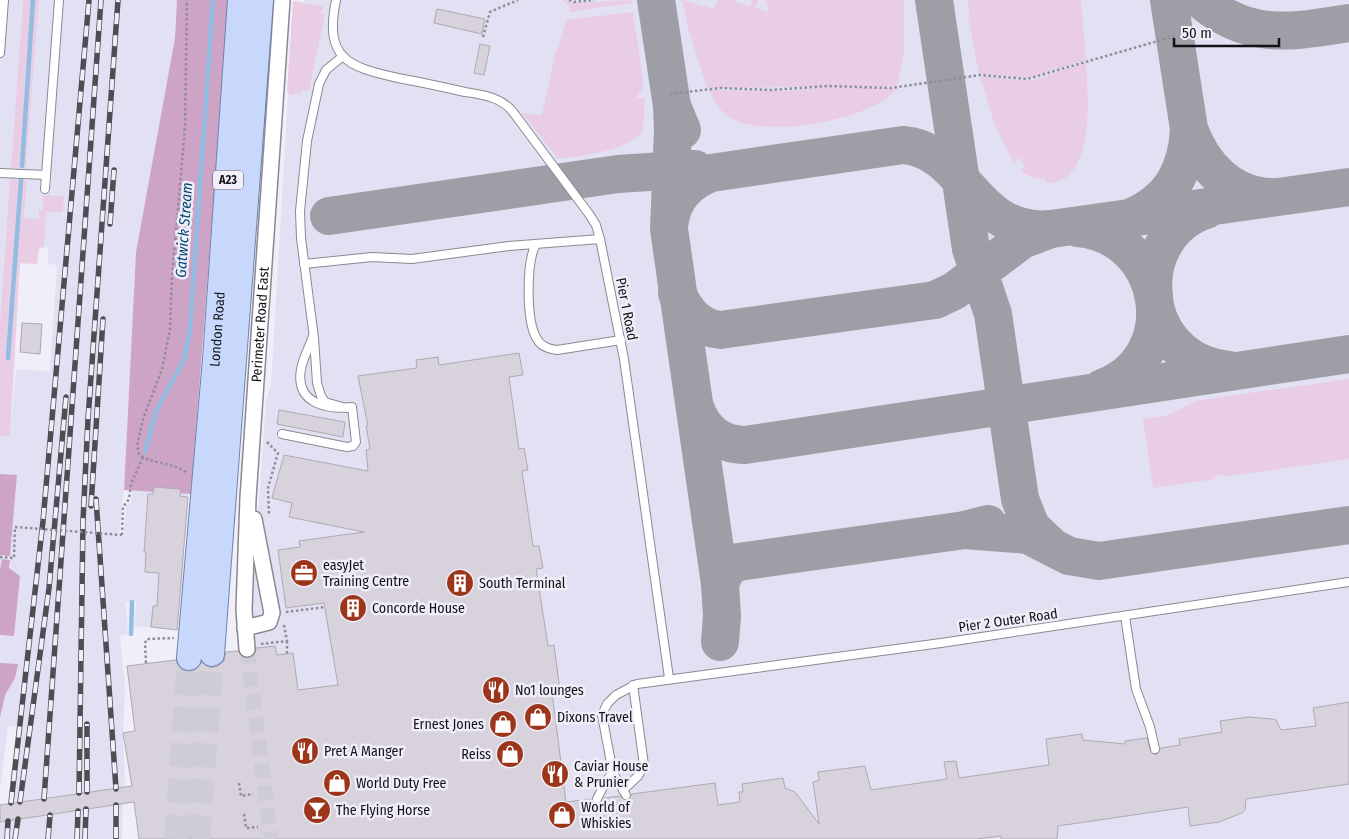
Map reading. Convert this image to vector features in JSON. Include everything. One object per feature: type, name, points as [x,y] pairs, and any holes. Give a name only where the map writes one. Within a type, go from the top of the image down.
[{"type":"main road","name":"London Road","points":[[240,0],[215,359],[201,656],[235,324],[261,0]]},
{"type":"street","name":"Perimeter Road East","points":[[251,647],[245,628],[248,498],[282,0]]},
{"type":"street","points":[[245,628],[269,622],[272,613],[248,498]]},
{"type":"lane","points":[[0,52],[4,0]]},
{"type":"lane","points":[[45,189],[59,0]]},
{"type":"lane","points":[[336,0],[333,33],[343,56],[330,66],[322,78],[307,141],[300,211],[316,378],[321,396],[329,404],[353,407]]},
{"type":"lane","name":"Pier 1 Road","points":[[343,56],[353,66],[369,72],[480,95],[502,102],[513,112],[596,225],[620,340],[669,678]]},
{"type":"lane","points":[[0,172],[46,175]]},
{"type":"lane","points":[[304,264],[372,256],[412,259],[536,244],[600,239]]},
{"type":"lane","points":[[536,244],[530,261],[528,291],[532,325],[538,341],[547,348],[557,350],[620,340]]},
{"type":"lane","points":[[313,332],[301,370],[302,388],[308,398],[317,405],[353,407]]},
{"type":"lane","points":[[282,434],[343,446],[353,446],[356,439],[353,407]]},
{"type":"lane","name":"Pier 2 Outer Road","points":[[633,685],[669,678],[932,644],[1349,582]]},
{"type":"lane","points":[[1125,616],[1136,690],[1155,749]]},
{"type":"lane","points":[[633,685],[644,765],[641,772],[625,792],[613,773],[602,715],[612,698],[633,685]]},
{"type":"lane","points":[[597,800],[606,781],[613,773]]},
{"type":"path","points":[[187,0],[185,127],[172,276],[170,329],[162,369],[141,426],[137,446],[139,454],[143,457],[169,464],[189,475]]},
{"type":"path","points":[[483,37],[490,12],[517,0]]},
{"type":"path","points":[[568,0],[574,2],[594,0]]},
{"type":"path","points":[[670,94],[714,88],[771,90],[828,86],[891,88],[980,75],[1028,80],[1175,36]]},
{"type":"path","points":[[262,437],[278,453],[268,488],[269,520]]},
{"type":"path","points":[[0,558],[14,558],[15,527],[122,535],[123,507],[129,499],[131,484],[143,457]]},
{"type":"path","points":[[282,613],[325,607]]},
{"type":"path","points":[[284,622],[287,654]]},
{"type":"path","points":[[251,647],[287,641]]},
{"type":"path","points":[[239,783],[241,796],[253,794]]},
{"type":"path","points":[[244,814],[246,828],[258,827]]},
{"type":"shaded area","points":[[0,0],[23,0],[11,167],[26,169],[39,0],[177,0],[175,38],[136,252],[124,490],[119,536],[124,537],[126,506],[131,503],[132,490],[188,494],[183,575],[177,630],[134,626],[136,602],[126,602],[128,634],[120,635],[125,688],[123,733],[135,731],[127,666],[254,649],[251,618],[266,400],[271,385],[288,95],[296,94],[304,0],[1349,0],[1349,839],[139,839],[123,734],[125,787],[8,803],[17,727],[8,726],[0,789],[0,635],[14,636],[10,560],[2,559],[0,570],[0,555],[10,555],[17,476],[0,474],[0,436],[10,436],[16,369],[50,371],[57,265],[48,264],[48,248],[39,247],[37,264],[20,263],[27,182],[25,180],[10,179],[0,323]]},
{"type":"shaded area","points":[[23,0],[39,0],[26,169],[11,167]]},
{"type":"shaded area","points":[[177,0],[229,0],[191,494],[124,490],[136,252],[175,38]]},
{"type":"shaded area","points":[[562,0],[577,3],[631,0],[632,3],[569,12],[570,7]]},
{"type":"shaded area","points":[[682,0],[714,9],[717,0],[736,0],[736,2],[750,6],[752,0],[759,0],[755,8],[769,12],[766,0],[904,0],[904,53],[897,86],[707,88],[688,28]]},
{"type":"shaded area","points":[[967,0],[1081,0],[1086,60],[1028,78],[979,74],[968,16],[970,15]]},
{"type":"shaded area","points":[[293,1],[324,6],[320,14],[325,14],[309,91],[302,90],[301,94],[290,95],[287,92]]},
{"type":"shaded area","points":[[633,12],[643,80],[642,89],[636,98],[645,98],[643,131],[636,138],[616,148],[558,159],[522,113],[542,115],[556,50],[558,50],[566,20]]},
{"type":"shaded area","points":[[1086,63],[1088,96],[1086,136],[1074,169],[1062,179],[1046,183],[1047,180],[1031,177],[1020,171],[1025,167],[1019,157],[1014,163],[995,126],[980,76],[1030,81]]},
{"type":"shaded area","points":[[826,87],[897,88],[885,100],[865,110],[814,124],[787,127],[741,123],[723,113],[709,90],[785,91]]},
{"type":"shaded area","points":[[10,178],[27,182],[24,218],[39,219],[39,210],[43,210],[43,195],[64,196],[63,212],[46,212],[44,247],[39,248],[37,264],[20,263],[10,436],[0,436],[0,322]]},
{"type":"shaded area","points":[[1349,379],[1349,459],[1224,477],[1223,474],[1215,476],[1215,479],[1153,488],[1143,419],[1168,415],[1196,401]]},
{"type":"shaded area","points":[[0,474],[17,475],[10,556],[0,555]]},
{"type":"shaded area","points":[[2,559],[10,560],[9,568],[20,576],[14,636],[0,635],[0,570]]},
{"type":"shaded area","points":[[0,663],[18,664],[15,678],[5,695],[0,718]]},
{"type":"shaded area","points":[[123,804],[122,839],[0,839],[0,822]]},
{"type":"building","points":[[437,9],[485,19],[482,34],[434,23]]},
{"type":"building","points":[[480,44],[490,46],[484,75],[474,73]]},
{"type":"building","points":[[22,323],[42,324],[40,354],[20,352]]},
{"type":"building","name":"South Terminal","points":[[519,353],[523,375],[509,377],[519,449],[524,448],[528,470],[522,471],[533,546],[539,546],[543,568],[536,569],[548,646],[554,645],[560,691],[552,692],[566,802],[591,799],[594,804],[598,805],[604,798],[620,796],[627,801],[632,794],[715,783],[718,805],[740,802],[739,792],[743,792],[742,784],[783,778],[785,788],[795,792],[819,824],[813,782],[819,780],[818,772],[865,766],[871,790],[947,779],[944,762],[956,761],[959,778],[1049,765],[1046,739],[1082,734],[1083,740],[1125,744],[1125,741],[1147,738],[1151,752],[1156,755],[1161,748],[1180,745],[1179,739],[1222,732],[1220,721],[1249,717],[1272,719],[1276,720],[1281,730],[1316,726],[1313,708],[1349,702],[1349,784],[1246,799],[1245,810],[1242,813],[1219,822],[1190,826],[1188,807],[1058,826],[1057,839],[1001,839],[1001,836],[977,839],[139,839],[134,802],[0,822],[0,805],[132,786],[123,733],[135,731],[127,666],[176,660],[181,669],[188,672],[195,670],[202,662],[210,668],[218,666],[224,661],[226,652],[238,651],[243,657],[248,658],[255,653],[256,648],[275,646],[277,655],[293,653],[298,690],[338,685],[324,603],[286,608],[278,550],[300,547],[299,541],[364,532],[289,517],[292,503],[272,498],[284,455],[368,471],[366,450],[370,449],[366,426],[368,426],[358,376],[417,368],[416,360],[438,357],[439,365]]},
{"type":"building","points":[[279,410],[345,422],[343,437],[277,424]]},
{"type":"building","points":[[154,487],[181,489],[180,496],[188,497],[177,630],[151,627],[153,606],[157,606],[159,573],[145,572],[146,552],[144,552],[148,494],[153,494]]},
{"type":"waterway","points":[[22,166],[33,0]]},
{"type":"waterway","name":"Gatwick Stream","points":[[145,452],[156,411],[184,360],[190,328],[213,0]]},
{"type":"waterway","points":[[8,358],[21,180]]},
{"type":"waterway","name":"Gatwick Stream","points":[[131,634],[132,602]]},
{"type":"taxiway","points":[[656,0],[672,106],[682,130]]},
{"type":"taxiway","points":[[934,0],[971,249],[993,314],[1020,499],[1031,527],[1050,545]]},
{"type":"taxiway","points":[[1169,0],[1189,129],[1195,142],[1210,166],[1230,185],[1256,195],[1271,197]]},
{"type":"taxiway","points":[[1201,0],[1236,22],[1254,28],[1289,30],[1349,23]]},
{"type":"taxiway","points":[[672,106],[673,130],[669,229],[720,584],[722,616],[720,642]]},
{"type":"taxiway","points":[[1132,217],[1157,202],[1174,182],[1185,158],[1189,129]]},
{"type":"taxiway","points":[[670,220],[675,204],[684,191],[696,180],[711,173],[903,145],[924,150],[942,161],[986,207],[1004,220],[1025,228],[1051,229]]},
{"type":"taxiway","points":[[329,216],[618,174],[695,169]]},
{"type":"taxiway","points":[[677,293],[693,318],[705,326],[720,330],[935,300],[954,291],[1022,240],[1051,229],[1349,187]]},
{"type":"taxiway","points":[[1154,296],[1153,282],[1155,269],[1158,256],[1164,244],[1182,223],[1206,210]]},
{"type":"taxiway","points":[[1078,228],[1108,236],[1131,252],[1146,274],[1154,300],[1154,326],[1146,351],[1128,373],[1102,388]]},
{"type":"taxiway","points":[[1155,306],[1165,331],[1181,350],[1203,364],[1229,370]]},
{"type":"taxiway","points":[[695,407],[703,423],[714,435],[728,442],[745,445],[1349,354]]},
{"type":"taxiway","points":[[720,584],[727,568],[738,562],[965,530],[988,524]]},
{"type":"taxiway","points":[[965,530],[1028,535],[1069,556],[1099,561],[1349,525]]},
{"type":"tunnel","points":[[247,649],[271,839]]},
{"type":"tunnel","points":[[198,839],[212,654]]},
{"type":"tunnel","points":[[176,839],[189,658]]},
{"type":"railway","points":[[11,803],[43,521],[89,0]]},
{"type":"railway","points":[[44,799],[101,0]]},
{"type":"railway","points":[[79,793],[83,521],[88,419],[118,0]]},
{"type":"railway","points":[[110,224],[114,170]]},
{"type":"railway","points":[[91,506],[103,319]]},
{"type":"railway","points":[[20,802],[49,588],[66,397]]},
{"type":"railway","points":[[96,499],[116,789]]},
{"type":"railway","points":[[87,724],[87,792]]},
{"type":"railway","points":[[116,805],[116,839]]},
{"type":"railway","points":[[85,839],[86,809]]},
{"type":"railway","points":[[77,839],[78,811]]},
{"type":"railway","points":[[48,839],[50,815]]},
{"type":"railway","points":[[15,839],[18,819]]},
{"type":"railway","points":[[7,839],[8,821]]},
{"type":"place","name":"easyJet Training Centre","points":[[304,573]]},
{"type":"place","name":"South Terminal","points":[[460,583]]},
{"type":"place","name":"Concorde House","points":[[353,608]]},
{"type":"place","name":"No1 lounges","points":[[496,690]]},
{"type":"place","name":"Dixons Travel","points":[[538,717]]},
{"type":"place","name":"Ernest Jones","points":[[503,724]]},
{"type":"place","name":"Pret A Manger","points":[[305,751]]},
{"type":"place","name":"Reiss","points":[[510,754]]},
{"type":"place","name":"Caviar House & Prunier","points":[[555,774]]},
{"type":"place","name":"World Duty Free","points":[[337,783]]},
{"type":"place","name":"The Flying Horse","points":[[317,810]]},
{"type":"place","name":"World of Whiskies","points":[[562,815]]}]
